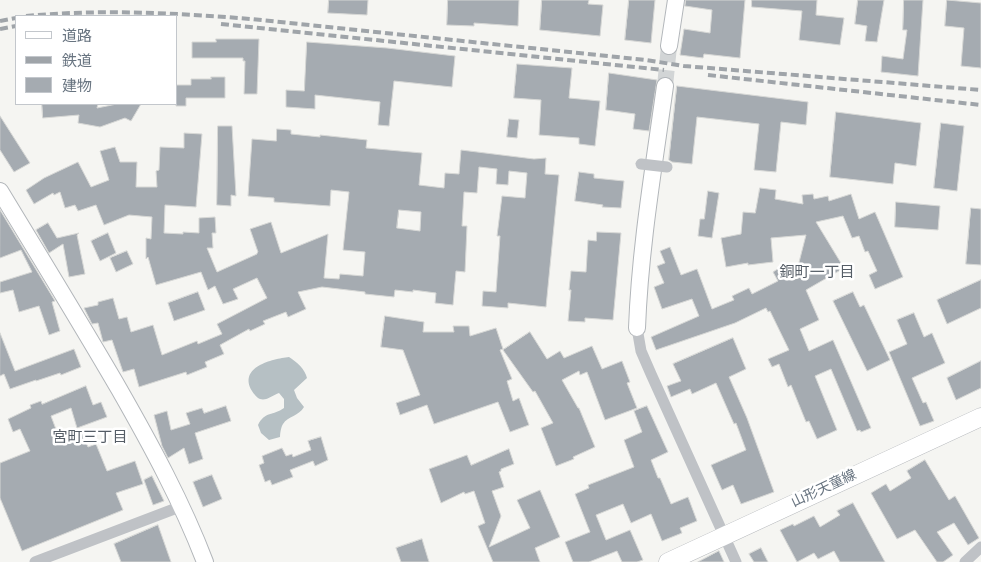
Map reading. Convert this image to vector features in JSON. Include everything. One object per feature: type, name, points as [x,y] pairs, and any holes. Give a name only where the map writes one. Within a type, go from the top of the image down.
[{"type":"main road","name":"山形天童線","points":[[668,562],[981,417]]},
{"type":"street","points":[[669,46],[676,0]]},
{"type":"street","points":[[665,86],[638,291],[637,328],[641,351],[650,374],[736,562]]},
{"type":"street","points":[[641,164],[667,167]]},
{"type":"street","points":[[0,191],[71,307],[133,415],[182,506],[205,562]]},
{"type":"street","points":[[35,562],[182,506]]},
{"type":"street","points":[[965,562],[981,547]]},
{"type":"shaded area","points":[[289,357],[300,366],[307,378],[294,390],[304,407],[283,424],[280,437],[269,440],[261,433],[258,425],[266,416],[284,408],[284,399],[279,393],[270,398],[258,398],[252,391],[249,376],[253,370],[266,362]]},
{"type":"building","points":[[329,0],[368,0],[367,15],[328,13]]},
{"type":"building","points":[[448,0],[519,0],[518,26],[474,23],[474,26],[447,25]]},
{"type":"building","points":[[542,0],[589,0],[588,4],[603,5],[600,36],[540,30]]},
{"type":"building","points":[[629,0],[655,0],[651,43],[625,40]]},
{"type":"building","points":[[686,0],[745,0],[740,58],[704,54],[703,58],[680,55],[684,29],[710,33],[712,10],[685,6]]},
{"type":"building","points":[[752,0],[817,0],[816,15],[844,18],[840,45],[799,40],[802,11],[752,7]]},
{"type":"building","points":[[858,0],[884,0],[877,42],[865,41],[867,26],[855,24]]},
{"type":"building","points":[[904,0],[923,0],[918,76],[881,72],[882,56],[903,59],[907,30],[903,30]]},
{"type":"building","points":[[947,0],[981,3],[981,68],[961,66],[964,28],[945,26]]},
{"type":"building","points":[[216,39],[259,39],[257,94],[244,94],[245,61],[243,61],[243,58],[192,58],[192,42],[216,42]]},
{"type":"building","points":[[307,42],[387,48],[455,56],[452,87],[394,81],[389,126],[378,125],[380,102],[315,95],[315,109],[286,107],[286,90],[304,91]]},
{"type":"building","points":[[517,64],[572,68],[569,98],[600,101],[595,146],[579,144],[579,138],[539,135],[541,100],[514,98]]},
{"type":"building","points":[[609,73],[657,80],[649,131],[633,129],[635,114],[606,110]]},
{"type":"building","points":[[211,77],[225,77],[225,98],[186,98],[186,106],[176,106],[178,105],[178,85],[191,85],[191,79],[211,79]]},
{"type":"building","points":[[677,86],[808,102],[806,125],[781,122],[776,172],[754,170],[759,124],[697,117],[692,164],[672,162],[669,160]]},
{"type":"building","points":[[42,105],[98,105],[97,108],[112,105],[140,105],[131,121],[125,118],[100,127],[78,123],[79,115],[43,118]]},
{"type":"building","points":[[836,112],[921,123],[916,166],[895,163],[893,184],[830,177]]},
{"type":"building","points":[[0,116],[30,163],[14,172],[0,150]]},
{"type":"building","points":[[509,119],[519,120],[517,138],[507,137]]},
{"type":"building","points":[[941,123],[964,126],[957,191],[934,188]]},
{"type":"building","points":[[218,126],[232,126],[236,196],[231,195],[231,206],[217,205]]},
{"type":"building","points":[[277,129],[291,130],[291,134],[367,140],[366,148],[422,153],[419,185],[444,188],[445,173],[459,174],[461,150],[534,159],[546,158],[545,174],[559,175],[546,307],[508,303],[508,308],[482,306],[483,291],[496,292],[500,236],[497,236],[502,196],[525,198],[527,173],[509,171],[508,185],[496,184],[497,169],[479,167],[477,193],[464,192],[462,226],[467,226],[465,272],[456,271],[453,305],[435,303],[436,293],[413,290],[413,292],[395,290],[394,297],[322,287],[298,292],[306,309],[288,317],[286,312],[263,321],[265,324],[250,331],[249,329],[220,345],[224,354],[205,362],[207,367],[187,375],[186,372],[139,387],[134,369],[123,372],[112,340],[103,342],[98,323],[92,324],[84,308],[98,305],[98,302],[113,298],[119,319],[127,317],[131,332],[153,325],[162,355],[197,341],[198,344],[222,334],[217,324],[267,298],[257,278],[233,289],[238,299],[223,304],[215,286],[208,290],[201,272],[156,285],[148,257],[146,259],[146,238],[151,239],[152,217],[129,215],[104,225],[96,205],[78,211],[75,205],[65,208],[60,192],[54,195],[53,193],[34,204],[26,190],[44,178],[78,162],[91,187],[109,180],[100,151],[115,147],[120,162],[137,162],[136,187],[157,187],[156,171],[159,170],[160,147],[184,148],[184,133],[202,134],[196,207],[165,205],[164,233],[199,233],[199,218],[215,217],[216,233],[212,233],[213,248],[207,248],[217,272],[257,254],[258,252],[250,229],[271,222],[281,253],[328,234],[324,278],[339,279],[340,274],[363,276],[365,252],[343,250],[349,192],[331,190],[330,206],[274,202],[274,198],[248,196],[252,139],[276,141]],"holes":[[[399,210],[421,212],[420,231],[397,228]]]},
{"type":"building","points":[[579,172],[594,174],[594,178],[624,181],[621,208],[602,207],[603,205],[575,201]]},
{"type":"building","points":[[760,188],[776,190],[775,199],[803,204],[802,195],[813,194],[814,199],[828,196],[829,201],[851,194],[859,219],[875,212],[903,277],[875,289],[869,275],[877,271],[868,251],[865,252],[859,236],[852,238],[843,216],[816,222],[844,268],[806,290],[819,320],[800,329],[809,351],[833,340],[871,428],[861,432],[860,430],[857,431],[831,369],[815,376],[837,430],[817,439],[809,421],[806,422],[791,385],[788,387],[779,364],[772,367],[768,359],[789,350],[770,311],[768,312],[766,308],[735,323],[656,350],[651,337],[699,316],[692,299],[662,309],[654,287],[664,283],[657,266],[665,263],[660,251],[670,247],[681,275],[697,269],[712,309],[734,300],[732,296],[749,288],[752,294],[778,281],[773,272],[787,263],[795,278],[806,235],[771,238],[773,262],[748,265],[748,263],[726,267],[721,238],[741,234],[743,212],[755,213]]},
{"type":"building","points":[[708,191],[719,193],[712,238],[698,236],[700,219],[704,219]]},
{"type":"building","points":[[896,202],[940,206],[938,230],[895,227]]},
{"type":"building","points":[[971,208],[981,209],[981,265],[966,264]]},
{"type":"building","points":[[0,210],[55,301],[52,302],[60,331],[49,335],[39,306],[19,312],[13,290],[0,293],[0,282],[32,272],[21,250],[0,258]]},
{"type":"building","points":[[48,223],[57,238],[79,233],[77,235],[85,274],[69,277],[63,244],[49,253],[36,230]]},
{"type":"building","points":[[597,232],[621,233],[613,320],[585,318],[585,322],[568,321],[571,271],[586,272],[588,240],[596,241]]},
{"type":"building","points":[[108,233],[116,253],[100,261],[91,241]]},
{"type":"building","points":[[127,251],[133,264],[116,272],[110,258]]},
{"type":"building","points":[[981,280],[981,308],[947,324],[937,300]]},
{"type":"building","points":[[198,292],[205,310],[174,321],[168,303]]},
{"type":"building","points":[[853,292],[860,307],[864,305],[890,360],[867,371],[833,301]]},
{"type":"building","points":[[914,313],[924,337],[932,333],[945,363],[912,378],[923,403],[926,402],[934,421],[920,426],[889,352],[907,344],[897,320]]},
{"type":"building","points":[[385,316],[424,322],[423,332],[454,332],[453,326],[469,326],[470,336],[496,328],[503,349],[500,350],[512,379],[507,381],[513,401],[519,398],[529,425],[510,432],[498,402],[434,424],[427,405],[400,415],[396,403],[420,395],[403,350],[381,347]]},
{"type":"building","points":[[530,332],[547,359],[560,351],[564,358],[592,346],[602,369],[622,361],[630,382],[627,383],[637,408],[605,420],[587,372],[580,375],[579,371],[562,380],[579,408],[595,447],[573,457],[574,459],[556,466],[541,428],[553,423],[535,391],[533,392],[503,350]]},
{"type":"building","points":[[0,333],[15,371],[74,349],[81,367],[61,375],[60,373],[10,389],[4,374],[0,376]]},
{"type":"building","points":[[733,338],[746,369],[729,377],[747,418],[774,492],[741,504],[733,485],[722,490],[711,465],[746,450],[736,423],[734,424],[716,383],[692,394],[690,389],[671,397],[667,386],[681,381],[673,364]]},
{"type":"building","points":[[981,361],[981,388],[956,400],[947,378]]},
{"type":"building","points":[[86,386],[93,405],[101,402],[107,417],[77,428],[71,408],[51,416],[60,440],[81,431],[88,447],[96,444],[107,471],[135,461],[143,484],[116,493],[123,510],[22,551],[0,498],[0,463],[30,451],[20,429],[13,432],[8,419],[31,408],[30,405],[41,401],[42,404]]},
{"type":"building","points":[[226,406],[231,421],[195,433],[203,459],[189,464],[184,448],[168,458],[162,446],[154,415],[167,411],[171,430],[190,424],[186,413],[202,408],[204,413]]},
{"type":"building","points":[[647,406],[668,452],[651,460],[658,478],[660,478],[671,504],[688,497],[697,521],[680,528],[682,533],[662,541],[651,514],[631,523],[623,504],[596,515],[606,540],[630,530],[643,560],[622,562],[617,551],[589,562],[573,562],[565,542],[590,532],[575,494],[589,488],[588,485],[634,467],[624,440],[642,432],[634,411]]},
{"type":"building","points":[[321,437],[328,460],[315,466],[313,461],[290,470],[293,477],[272,485],[270,480],[265,482],[259,465],[264,463],[262,456],[282,448],[286,456],[292,454],[293,457],[311,450],[308,441]]},
{"type":"building","points":[[509,449],[514,464],[501,469],[499,472],[504,487],[492,491],[501,516],[489,547],[530,528],[517,500],[540,490],[560,537],[535,548],[540,562],[493,562],[478,526],[485,523],[474,491],[465,494],[464,492],[441,503],[429,469],[467,455],[471,465]]},
{"type":"building","points":[[925,460],[949,500],[955,496],[979,538],[968,545],[954,523],[937,532],[953,555],[943,562],[937,562],[915,530],[897,539],[871,493],[886,484],[890,491],[911,478],[907,471]]},
{"type":"building","points":[[212,475],[222,499],[203,507],[193,482]]},
{"type":"building","points":[[152,476],[164,501],[153,505],[144,480]]},
{"type":"building","points":[[853,503],[885,562],[840,562],[834,551],[818,559],[814,553],[797,562],[780,530],[793,524],[794,526],[814,516],[820,527],[840,515],[837,511]]},
{"type":"building","points":[[158,525],[171,562],[121,562],[114,544]]},
{"type":"building","points":[[422,539],[429,562],[401,562],[396,548]]},
{"type":"building","points":[[761,548],[768,562],[754,562],[749,554]]},
{"type":"building","points":[[719,551],[724,562],[698,562]]},
{"type":"tunnel","points":[[665,86],[669,46]]},
{"type":"railway","points":[[40,15],[138,13],[251,19],[646,60],[684,66],[981,90]]},
{"type":"railway","points":[[0,21],[15,18]]},
{"type":"railway","points":[[221,24],[664,70]]},
{"type":"railway","points":[[0,29],[15,26]]},
{"type":"railway","points":[[708,75],[981,105]]},
{"type":"district","name":"銅町一丁目","points":[[817,273]]},
{"type":"district","name":"宮町三丁目","points":[[90,438]]}]
